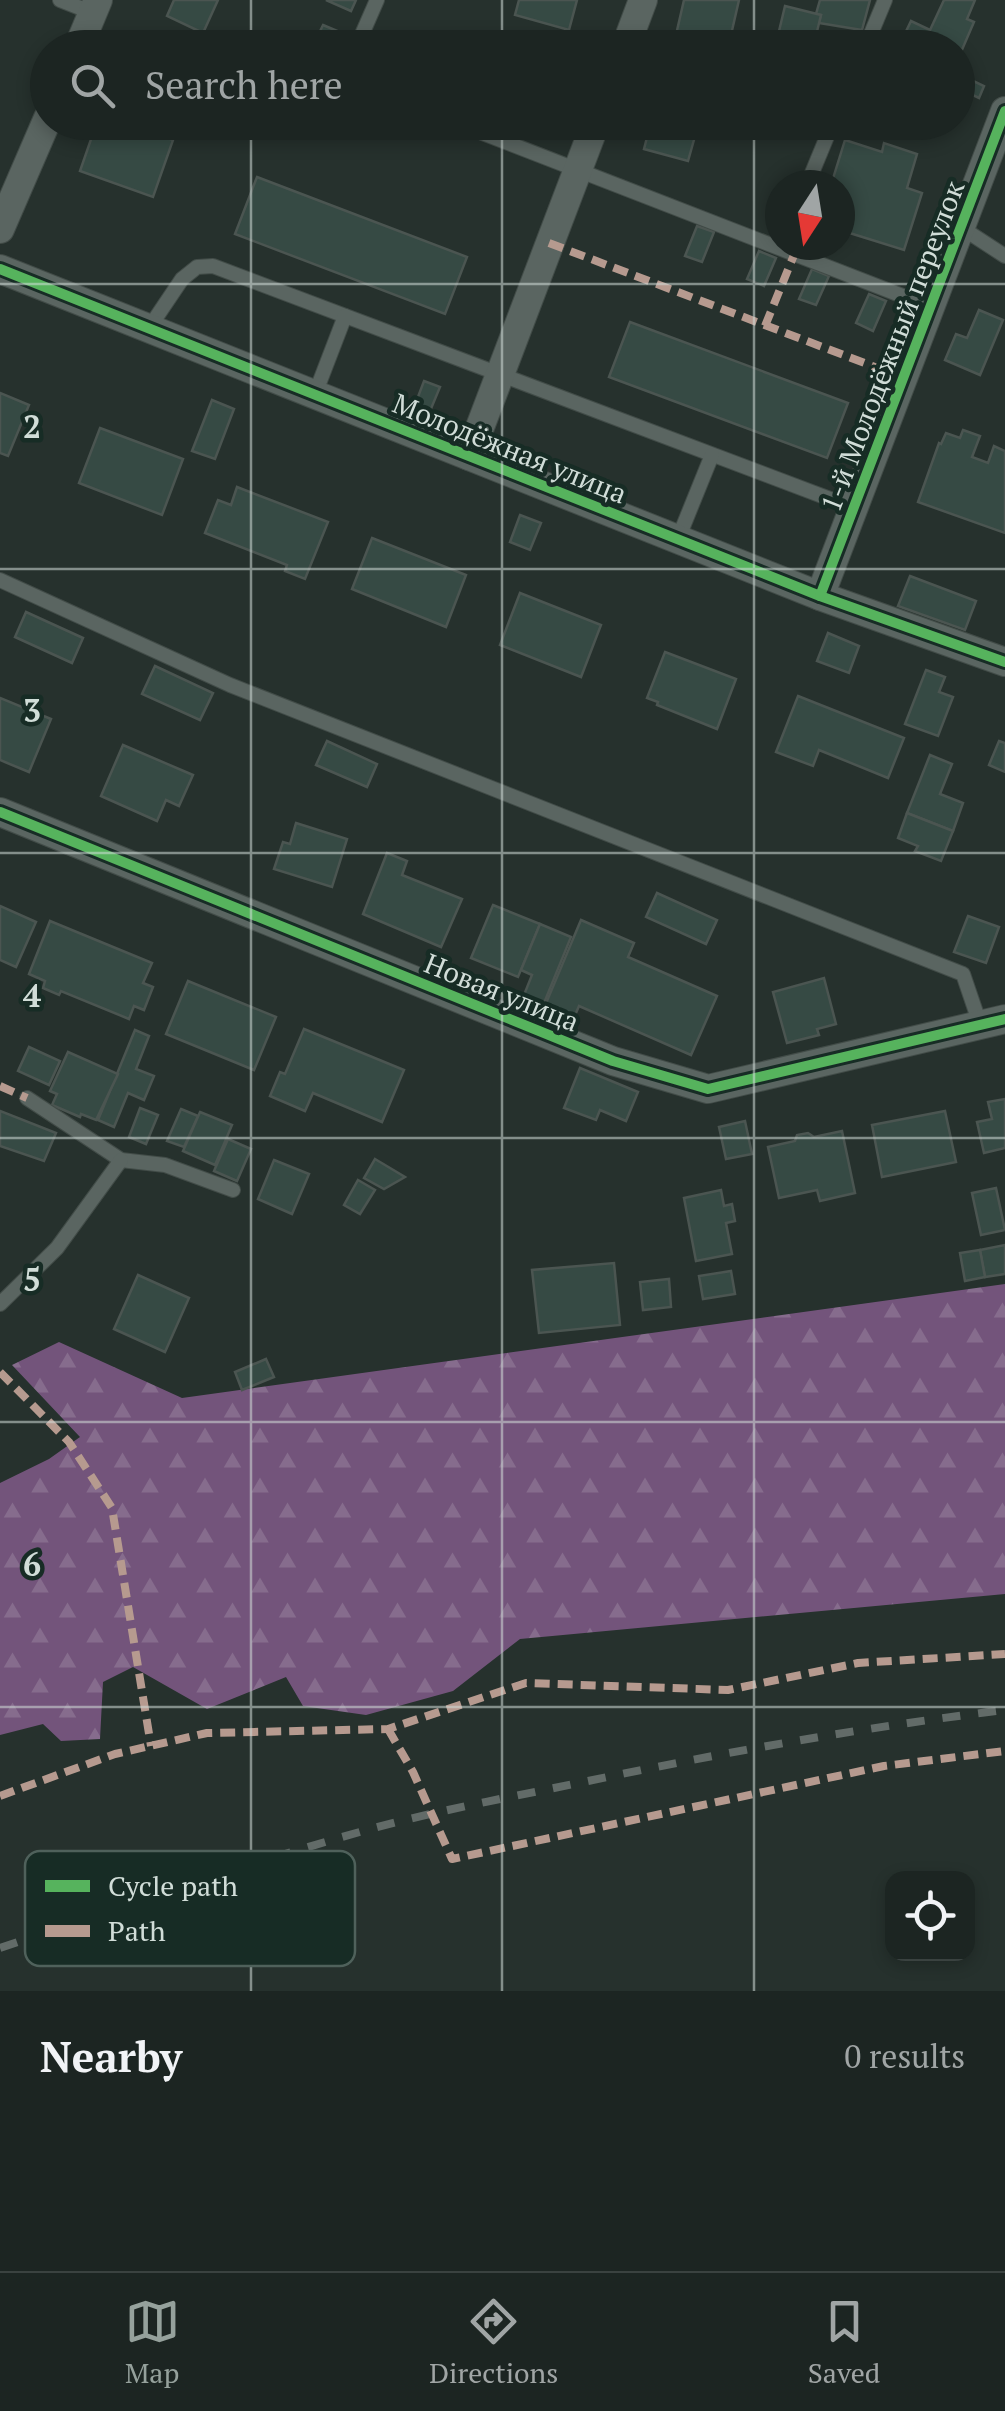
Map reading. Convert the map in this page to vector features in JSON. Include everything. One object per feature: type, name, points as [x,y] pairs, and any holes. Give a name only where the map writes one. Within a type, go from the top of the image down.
[{"type":"street","points":[[632,30],[643,0]]},
{"type":"street","points":[[86,30],[96,6]]},
{"type":"street","name":"1-й Молодёжный переулок","points":[[820,596],[1005,111]]},
{"type":"street","points":[[0,229],[38,140]]},
{"type":"street","points":[[469,456],[589,140]]},
{"type":"street","name":"Молодёжная улица","points":[[0,269],[820,596],[1005,662]]},
{"type":"street","name":"Новая улица","points":[[0,812],[613,1061],[708,1089],[993,1022]]},
{"type":"lane","points":[[60,0],[96,6]]},
{"type":"lane","points":[[364,30],[376,0]]},
{"type":"lane","points":[[872,30],[885,0]]},
{"type":"lane","points":[[498,140],[765,241]]},
{"type":"lane","points":[[813,170],[826,140]]},
{"type":"lane","points":[[962,228],[1005,256]]},
{"type":"lane","points":[[814,260],[932,307]]},
{"type":"lane","points":[[149,328],[182,279],[197,266],[213,266],[854,508]]},
{"type":"lane","points":[[315,394],[345,316]]},
{"type":"lane","points":[[678,539],[712,455]]},
{"type":"lane","points":[[0,580],[230,685],[962,974],[993,1022]]},
{"type":"lane","points":[[27,1098],[121,1160],[166,1165],[234,1190]]},
{"type":"lane","points":[[0,1304],[58,1248],[121,1160]]},
{"type":"green space","points":[[1005,1284],[1005,1594],[520,1639],[453,1691],[366,1715],[303,1706],[286,1677],[207,1709],[133,1667],[103,1682],[100,1739],[61,1741],[43,1724],[0,1735],[0,1483],[49,1459],[80,1437],[12,1365],[59,1342],[182,1398]]},
{"type":"building","points":[[174,0],[218,0],[204,30],[167,16]]},
{"type":"building","points":[[326,0],[356,0],[351,11]]},
{"type":"building","points":[[519,0],[577,0],[569,30],[515,15]]},
{"type":"building","points":[[684,0],[739,0],[732,30],[677,30]]},
{"type":"building","points":[[820,0],[870,0],[862,30],[819,23],[821,15],[816,14]]},
{"type":"building","points":[[944,0],[975,0],[967,19],[974,22],[971,30],[930,30]]},
{"type":"building","points":[[785,6],[821,15],[817,30],[779,30]]},
{"type":"building","points":[[911,21],[930,30],[907,30]]},
{"type":"building","points":[[975,82],[984,86],[979,98],[975,96]]},
{"type":"building","points":[[91,140],[173,140],[153,197],[80,171]]},
{"type":"building","points":[[646,140],[694,140],[688,161],[644,149]]},
{"type":"building","points":[[845,140],[882,152],[884,143],[917,154],[907,188],[922,193],[904,250],[855,235],[855,170],[836,170]]},
{"type":"building","points":[[257,177],[467,257],[445,314],[235,234]]},
{"type":"building","points":[[697,226],[714,232],[702,262],[685,256]]},
{"type":"building","points":[[759,251],[765,253],[765,260],[775,260],[764,286],[747,279]]},
{"type":"building","points":[[812,269],[829,276],[816,305],[799,299]]},
{"type":"building","points":[[869,294],[886,301],[873,331],[856,323]]},
{"type":"building","points":[[979,310],[1003,320],[980,375],[945,360],[956,334],[967,338]]},
{"type":"building","points":[[630,322],[848,403],[827,458],[609,377]]},
{"type":"building","points":[[424,381],[440,387],[428,416],[413,410]]},
{"type":"building","points":[[0,393],[29,405],[8,456],[0,453]]},
{"type":"building","points":[[212,400],[234,409],[215,459],[192,451]]},
{"type":"building","points":[[100,428],[183,459],[162,515],[79,483]]},
{"type":"building","points":[[963,430],[980,436],[972,457],[988,463],[994,446],[1005,451],[1005,533],[918,502],[939,443],[946,433],[960,438]]},
{"type":"building","points":[[237,487],[328,522],[305,579],[285,571],[287,565],[205,533],[218,500],[231,505]]},
{"type":"building","points":[[520,515],[541,523],[530,550],[510,542]]},
{"type":"building","points":[[372,538],[466,575],[446,627],[352,589]]},
{"type":"building","points":[[910,576],[976,601],[965,630],[898,606]]},
{"type":"building","points":[[520,593],[601,625],[581,677],[500,645]]},
{"type":"building","points":[[26,612],[83,638],[72,663],[15,637]]},
{"type":"building","points":[[828,633],[859,646],[849,673],[817,661]]},
{"type":"building","points":[[665,652],[736,679],[717,729],[647,698]]},
{"type":"building","points":[[155,666],[213,693],[200,720],[142,694]]},
{"type":"building","points":[[926,670],[945,677],[939,692],[953,697],[938,736],[905,724]]},
{"type":"building","points":[[798,696],[904,738],[888,778],[819,750],[813,766],[776,752]]},
{"type":"building","points":[[0,698],[51,719],[29,772],[0,760]]},
{"type":"building","points":[[327,741],[377,764],[367,787],[316,765]]},
{"type":"building","points":[[999,741],[1005,743],[1005,772],[989,765]]},
{"type":"building","points":[[123,745],[193,775],[179,806],[166,800],[157,821],[101,796]]},
{"type":"building","points":[[930,755],[952,764],[940,794],[963,803],[953,831],[907,813]]},
{"type":"building","points":[[907,813],[953,831],[941,861],[915,851],[918,846],[898,838]]},
{"type":"building","points":[[296,823],[347,839],[332,887],[274,869],[283,842],[290,844]]},
{"type":"building","points":[[387,853],[407,861],[402,875],[462,899],[441,947],[363,914]]},
{"type":"building","points":[[657,893],[717,920],[706,944],[646,917]]},
{"type":"building","points":[[493,905],[540,924],[518,977],[471,958]]},
{"type":"building","points":[[0,906],[36,922],[16,967],[0,960]]},
{"type":"building","points":[[968,916],[999,927],[986,963],[954,952]]},
{"type":"building","points":[[581,920],[634,943],[628,957],[717,996],[691,1055],[579,1006],[573,1020],[544,1008]]},
{"type":"building","points":[[50,921],[152,963],[143,983],[153,987],[144,1010],[134,1006],[129,1019],[61,991],[59,995],[43,988],[45,981],[29,974]]},
{"type":"building","points":[[540,924],[571,937],[542,1008],[522,1000],[532,975],[521,970]]},
{"type":"building","points":[[824,978],[836,1024],[817,1029],[819,1035],[787,1043],[773,992]]},
{"type":"building","points":[[188,981],[276,1017],[254,1070],[166,1034]]},
{"type":"building","points":[[304,1029],[404,1070],[382,1122],[313,1093],[305,1111],[270,1096],[280,1072],[285,1074]]},
{"type":"building","points":[[135,1030],[149,1036],[136,1069],[154,1076],[144,1100],[128,1093],[114,1127],[98,1120]]},
{"type":"building","points":[[29,1047],[60,1061],[49,1085],[18,1071]]},
{"type":"building","points":[[68,1052],[118,1074],[96,1120],[52,1105],[57,1094],[50,1091]]},
{"type":"building","points":[[580,1068],[638,1092],[626,1121],[600,1110],[596,1120],[564,1108]]},
{"type":"building","points":[[1005,1099],[1005,1148],[984,1153],[977,1122],[992,1119],[988,1102]]},
{"type":"building","points":[[140,1108],[158,1115],[146,1144],[129,1137]]},
{"type":"building","points":[[181,1109],[198,1116],[184,1147],[167,1141]]},
{"type":"building","points":[[0,1111],[56,1133],[44,1161],[0,1146]]},
{"type":"building","points":[[945,1111],[956,1162],[882,1177],[872,1125]]},
{"type":"building","points":[[200,1112],[232,1125],[215,1165],[183,1151]]},
{"type":"building","points":[[745,1121],[752,1154],[726,1159],[719,1127]]},
{"type":"building","points":[[842,1131],[855,1193],[820,1201],[817,1190],[779,1198],[768,1147],[795,1141],[797,1135],[808,1133],[814,1137]]},
{"type":"building","points":[[228,1139],[251,1149],[237,1181],[214,1171]]},
{"type":"building","points":[[375,1159],[405,1177],[384,1189],[364,1178]]},
{"type":"building","points":[[274,1160],[309,1174],[292,1214],[258,1199]]},
{"type":"building","points":[[358,1180],[375,1190],[360,1214],[344,1205]]},
{"type":"building","points":[[996,1188],[1005,1230],[981,1235],[972,1193]]},
{"type":"building","points":[[721,1190],[724,1206],[732,1204],[735,1221],[726,1223],[732,1254],[696,1261],[684,1198]]},
{"type":"building","points":[[1005,1245],[1005,1274],[985,1277],[980,1250]]},
{"type":"building","points":[[980,1250],[985,1277],[965,1281],[960,1253]]},
{"type":"building","points":[[614,1263],[620,1325],[539,1333],[532,1270]]},
{"type":"building","points":[[731,1271],[735,1294],[703,1299],[699,1276]]},
{"type":"building","points":[[138,1275],[189,1298],[165,1352],[114,1329]]},
{"type":"building","points":[[669,1279],[671,1307],[643,1310],[640,1282]]},
{"type":"building","points":[[266,1359],[274,1377],[242,1390],[235,1372]]},
{"type":"railway","points":[[297,1851],[427,1815],[640,1770],[900,1724],[1005,1710]]},
{"type":"railway","points":[[0,1948],[25,1940]]},
{"type":"marked path","points":[[549,243],[904,378]]},
{"type":"marked path","points":[[765,326],[792,260]]},
{"type":"marked path","points":[[0,1086],[27,1098]]},
{"type":"marked path","points":[[0,1372],[69,1442],[112,1508],[151,1746]]},
{"type":"marked path","points":[[0,1796],[115,1754],[207,1733],[388,1729],[526,1683],[728,1690],[858,1663],[1005,1654]]},
{"type":"marked path","points":[[388,1729],[413,1772],[452,1859],[884,1766],[1005,1751]]},
{"type":"cycle path","points":[[820,596],[1005,111]]},
{"type":"cycle path","points":[[0,269],[820,596],[1005,662]]},
{"type":"cycle path","points":[[0,812],[613,1061],[708,1089],[1005,1019]]}]
